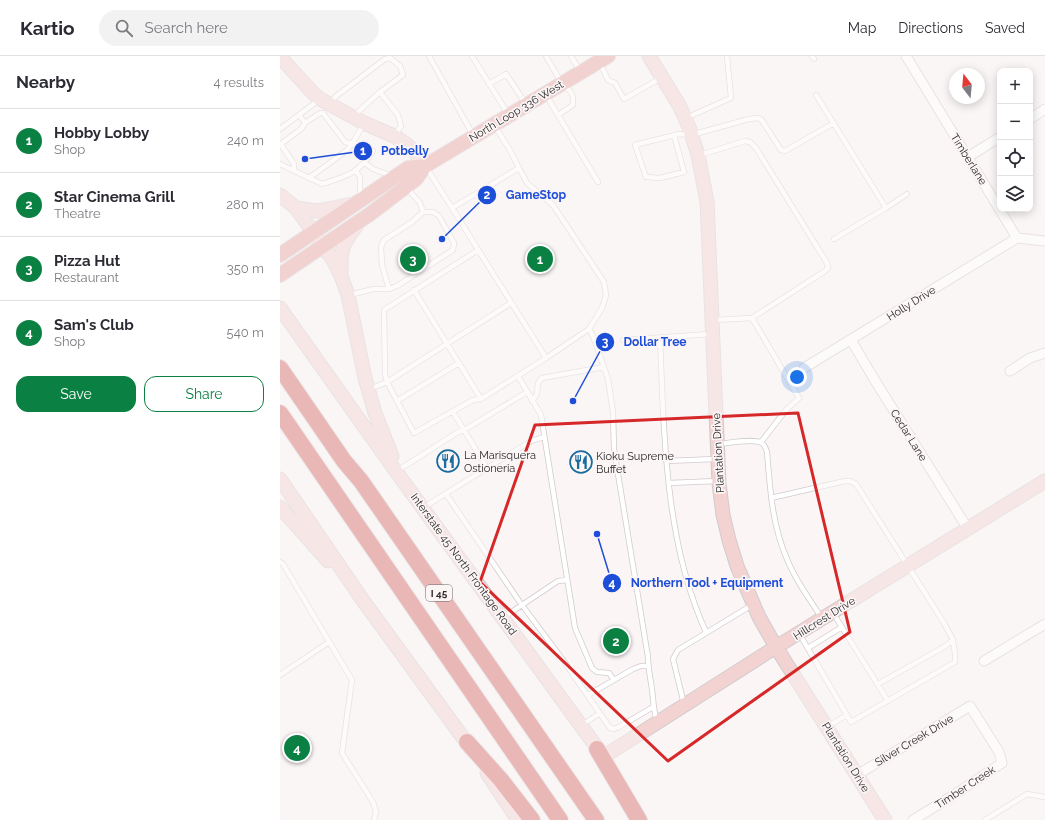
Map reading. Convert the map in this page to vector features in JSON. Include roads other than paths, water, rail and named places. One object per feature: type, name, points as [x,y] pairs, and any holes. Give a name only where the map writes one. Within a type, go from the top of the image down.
[{"type":"highway","name":"I 45","points":[[280,368],[344,461],[366,487],[596,820]]},
{"type":"highway","name":"I 45","points":[[280,413],[560,820]]},
{"type":"highway","points":[[467,742],[501,780],[532,820]]},
{"type":"highway","points":[[600,753],[640,820]]},
{"type":"main road","name":"Plantation Drive","points":[[649,56],[663,77],[685,118],[698,155],[707,202],[719,481],[723,515],[737,566],[753,604],[776,647],[885,820]]},
{"type":"main road","points":[[280,57],[313,93],[359,120],[394,136],[406,144],[425,166]]},
{"type":"main road","name":"North Loop 336 West","points":[[280,275],[359,221],[416,179],[425,166],[603,59]]},
{"type":"main road","name":"North Loop 336 West","points":[[283,253],[408,168],[425,166]]},
{"type":"main road","points":[[280,195],[296,208],[333,260],[341,276],[348,295],[368,390],[396,471]]},
{"type":"main road","points":[[296,208],[317,212],[356,202]]},
{"type":"main road","points":[[341,276],[342,247],[359,221]]},
{"type":"main road","name":"Interstate 45 North Frontage Road","points":[[280,308],[647,820]]},
{"type":"main road","points":[[280,479],[364,602],[467,742],[518,820]]},
{"type":"main road","name":"Hillcrest Drive","points":[[600,753],[658,722],[776,647],[1045,481]]},
{"type":"main road","points":[[280,507],[364,602]]},
{"type":"street","name":"Timberlane","points":[[909,57],[1017,238]]},
{"type":"street","points":[[1033,117],[1045,110]]},
{"type":"street","points":[[968,157],[997,139]]},
{"type":"street","points":[[1017,238],[1045,241]]},
{"type":"street","name":"Holly Drive","points":[[804,368],[1017,238]]},
{"type":"street","name":"Cedar Lane","points":[[851,340],[968,529]]},
{"type":"street","points":[[1010,371],[1030,358],[1045,353]]},
{"type":"street","points":[[984,661],[1045,624]]},
{"type":"street","name":"Silver Creek Drive","points":[[857,775],[970,706]]},
{"type":"street","name":"Timber Creek","points":[[913,820],[1002,763],[999,752],[970,706]]},
{"type":"lane","points":[[428,56],[474,136]]},
{"type":"lane","points":[[472,56],[509,116]]},
{"type":"lane","points":[[546,56],[562,84],[570,91],[573,97],[573,105],[558,115]]},
{"type":"lane","points":[[571,56],[580,72]]},
{"type":"lane","points":[[685,118],[731,98],[727,56]]},
{"type":"lane","points":[[280,129],[299,115],[335,97],[385,59],[390,57],[400,66],[403,75],[380,92],[359,111],[359,120],[352,144],[346,151],[308,178]]},
{"type":"lane","points":[[603,59],[608,80],[615,83],[624,99],[663,77]]},
{"type":"lane","points":[[489,84],[506,74],[526,105]]},
{"type":"lane","points":[[380,92],[398,115],[401,126],[394,136]]},
{"type":"lane","points":[[545,94],[598,182]]},
{"type":"lane","points":[[816,95],[886,208]]},
{"type":"lane","points":[[280,164],[322,184],[348,176],[356,171],[365,163],[373,151],[359,145],[345,142],[323,113],[320,113],[305,123],[301,129],[282,143],[282,146],[294,164],[294,170]]},
{"type":"lane","points":[[299,115],[305,123]]},
{"type":"lane","points":[[674,135],[684,172],[660,178],[646,177],[635,145],[674,135],[679,134],[691,135],[757,118],[761,120],[781,150],[785,151],[834,123]]},
{"type":"lane","points":[[478,250],[384,310],[385,374],[387,382],[414,433],[473,400],[481,399],[589,329],[602,308],[606,295],[604,282],[553,205],[527,183],[511,152],[494,125]]},
{"type":"lane","points":[[698,155],[745,141],[750,142],[756,148],[828,263],[828,268],[825,272],[752,318],[712,320]]},
{"type":"lane","points":[[365,163],[372,169],[394,177]]},
{"type":"lane","points":[[425,166],[546,358]]},
{"type":"lane","points":[[452,208],[519,168]]},
{"type":"lane","points":[[356,171],[360,177],[356,202]]},
{"type":"lane","points":[[405,186],[420,203],[423,212]]},
{"type":"lane","points":[[834,239],[907,194]]},
{"type":"lane","points":[[348,295],[373,289],[389,289],[397,286],[453,250],[454,243],[439,216],[433,212],[423,212],[412,222],[384,240],[381,247],[382,265],[389,289]]},
{"type":"lane","points":[[414,290],[481,399]]},
{"type":"lane","points":[[368,390],[387,382],[511,303]]},
{"type":"lane","points":[[752,318],[799,398],[786,410],[761,442]]},
{"type":"lane","points":[[589,329],[593,336],[608,379],[614,449],[648,656],[653,707],[658,722]]},
{"type":"lane","points":[[623,340],[713,334]]},
{"type":"lane","points":[[660,338],[666,460],[679,550],[687,582],[706,632]]},
{"type":"lane","points":[[398,402],[459,363]]},
{"type":"lane","points":[[532,401],[537,394],[538,382],[542,378],[604,367]]},
{"type":"lane","points":[[518,376],[541,415],[575,628],[592,668],[597,672],[609,673],[614,680]]},
{"type":"lane","points":[[396,471],[458,432],[464,430],[527,392]]},
{"type":"lane","points":[[453,412],[487,468]]},
{"type":"lane","points":[[423,508],[531,441],[544,436]]},
{"type":"lane","points":[[717,444],[761,442],[765,446],[767,452],[771,498],[778,533],[794,574],[827,616],[842,627],[888,701]]},
{"type":"lane","points":[[666,460],[718,459]]},
{"type":"lane","points":[[669,483],[719,481]]},
{"type":"lane","points":[[771,498],[845,481],[850,481],[856,484],[944,623],[952,640],[956,654],[955,662],[851,722],[799,633]]},
{"type":"lane","points":[[446,494],[521,604],[563,660],[610,728],[614,729],[653,707]]},
{"type":"lane","points":[[280,562],[283,564],[352,680],[342,753],[373,802],[376,812],[374,820]]},
{"type":"lane","points":[[503,618],[521,604],[558,581],[567,580]]},
{"type":"lane","points":[[684,705],[673,659],[678,650],[753,604]]},
{"type":"lane","points":[[808,648],[842,627]]},
{"type":"lane","points":[[878,684],[944,647],[952,640]]},
{"type":"lane","points":[[280,675],[329,642]]},
{"type":"lane","points":[[588,696],[633,669],[641,666],[648,666]]},
{"type":"lane","points":[[581,726],[600,713]]},
{"type":"lane","points":[[827,727],[847,715]]},
{"type":"lane","points":[[985,820],[1027,794],[1045,797]]},
{"type":"place","name":"Potbelly","points":[[305,159]]},
{"type":"place","name":"GameStop","points":[[442,239]]},
{"type":"place","name":"Pizza Hut","points":[[413,259]]},
{"type":"place","name":"Hobby Lobby","points":[[540,259]]},
{"type":"place","name":"Dollar Tree","points":[[573,401]]},
{"type":"place","name":"La Marisquera Ostioneria","points":[[448,461]]},
{"type":"place","name":"Kioku Supreme Buffet","points":[[581,462]]},
{"type":"place","name":"Northern Tool + Equipment","points":[[597,534]]},
{"type":"place","name":"Star Cinema Grill","points":[[616,641]]},
{"type":"place","name":"Sam's Club","points":[[297,748]]}]
